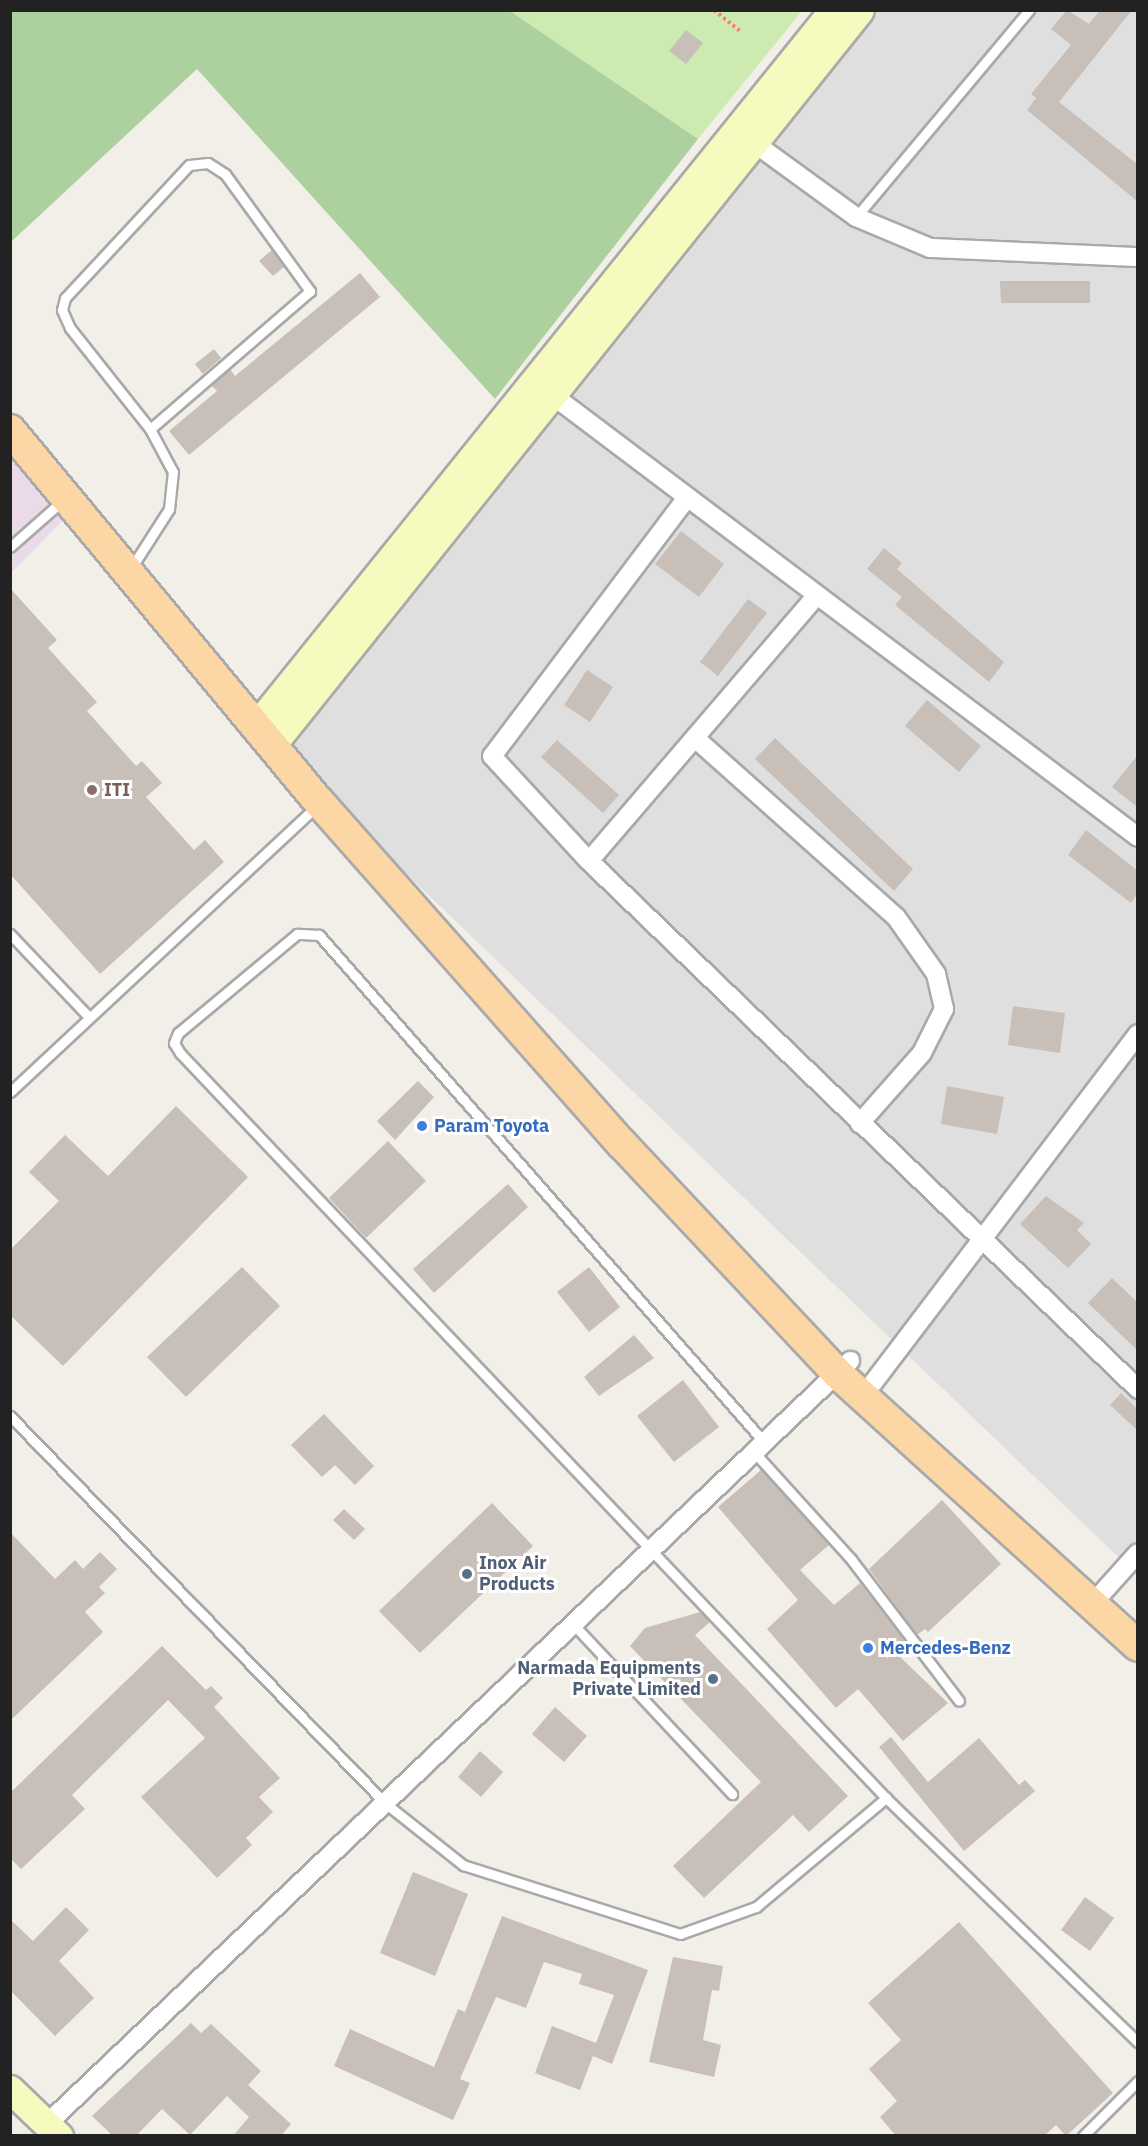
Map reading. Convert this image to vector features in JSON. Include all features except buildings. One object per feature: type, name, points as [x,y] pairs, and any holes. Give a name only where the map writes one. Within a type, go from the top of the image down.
[{"type":"main road","points":[[10,410],[135,562],[268,732]]},
{"type":"main road","points":[[10,430],[65,498],[325,798],[844,1367],[1137,1646]]},
{"type":"main road","points":[[844,1367],[873,1383],[1137,1621]]},
{"type":"street","points":[[745,136],[833,10]]},
{"type":"street","points":[[268,732],[745,136],[860,10]]},
{"type":"street","points":[[745,136],[856,217],[930,248],[1137,257]]},
{"type":"street","points":[[542,388],[815,597],[1137,837]]},
{"type":"street","points":[[686,499],[492,756],[589,861],[1137,1389]]},
{"type":"street","points":[[589,861],[815,597]]},
{"type":"street","points":[[695,738],[896,917],[936,974],[944,1009],[922,1053],[860,1123]]},
{"type":"street","points":[[873,1383],[1137,1034]]},
{"type":"street","points":[[10,2089],[53,2130],[385,1803],[844,1367]]},
{"type":"street","points":[[1103,1592],[1137,1553]]},
{"type":"lane","points":[[856,217],[1029,10]]},
{"type":"lane","points":[[135,562],[169,509],[174,484],[150,429],[70,328],[62,310],[65,297],[189,165],[208,163],[225,174],[310,291],[150,429]]},
{"type":"lane","points":[[10,547],[65,498]]},
{"type":"lane","points":[[10,1092],[325,798]]},
{"type":"lane","points":[[10,934],[89,1017]]},
{"type":"lane","points":[[959,1701],[858,1568],[759,1447],[319,935],[297,934],[178,1033],[174,1043],[180,1053],[654,1548],[886,1798],[1137,2042]]},
{"type":"lane","points":[[10,1416],[385,1803],[463,1864],[680,1934],[756,1907],[886,1798]]},
{"type":"lane","points":[[10,1433],[19,1425]]},
{"type":"lane","points":[[573,1624],[732,1794]]},
{"type":"lane","points":[[1083,2136],[1137,2081]]},
{"type":"path","points":[[714,10],[740,31]]},
{"type":"shaded area","points":[[865,11],[1137,11],[1137,1575],[272,745]]},
{"type":"shaded area","points":[[10,435],[75,508],[11,573],[10,573]]},
{"type":"green space","points":[[11,10],[510,11],[698,139],[495,399],[197,69],[11,242]]},
{"type":"green space","points":[[510,11],[802,11],[698,139]]},
{"type":"place","name":"ITI","points":[[92,790]]},
{"type":"place","name":"Param Toyota","points":[[422,1126]]},
{"type":"place","name":"Inox Air Products","points":[[467,1574]]},
{"type":"place","name":"Mercedes-Benz","points":[[868,1648]]},
{"type":"place","name":"Narmada Equipments Private Limited","points":[[713,1679]]}]
